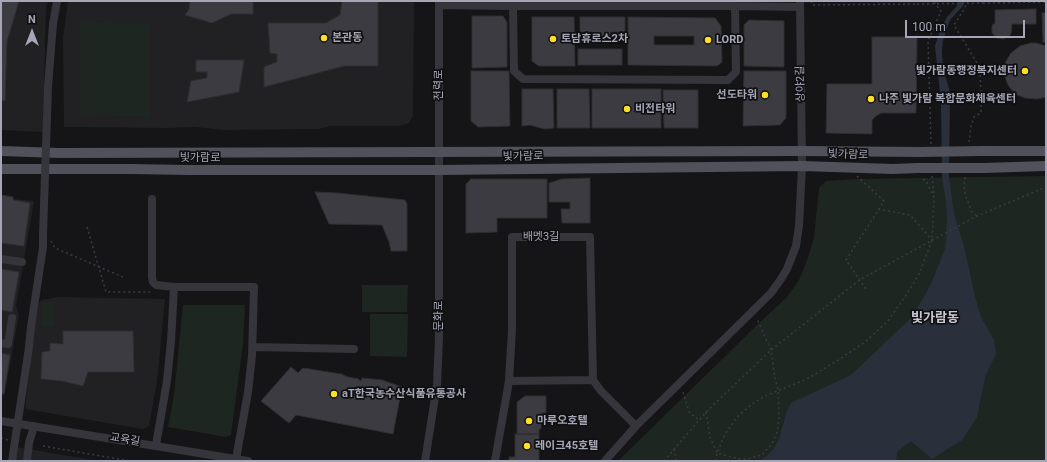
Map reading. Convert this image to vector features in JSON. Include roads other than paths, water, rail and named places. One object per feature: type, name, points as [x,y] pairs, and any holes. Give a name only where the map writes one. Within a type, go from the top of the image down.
[{"type":"main road","name":"빛가람로","points":[[1,151],[59,153],[1046,151]]},
{"type":"main road","name":"빛가람로","points":[[1,169],[440,170],[802,166],[893,169],[919,172],[1046,166]]},
{"type":"street","points":[[12,461],[42,253],[48,87],[57,1]]},
{"type":"street","points":[[439,3],[513,6],[624,4],[735,6],[800,4]]},
{"type":"street","name":"전력로","points":[[439,3],[440,170]]},
{"type":"street","name":"상야2길","points":[[800,4],[802,166]]},
{"type":"street","points":[[513,6],[514,71],[523,79],[696,80],[728,80],[736,72],[735,6]]},
{"type":"street","points":[[605,461],[636,426],[771,293],[781,279],[793,255],[798,236],[802,166]]},
{"type":"street","name":"문화로","points":[[425,461],[437,385],[439,339],[440,170]]},
{"type":"street","points":[[152,199],[152,277],[153,282],[156,285],[174,288],[254,288],[253,347],[248,392],[236,459]]},
{"type":"street","name":"배멧3길","points":[[495,461],[509,381],[512,330],[512,237],[590,237],[593,380]]},
{"type":"street","points":[[1,259],[22,262]]},
{"type":"street","points":[[156,445],[167,381],[174,288]]},
{"type":"street","points":[[1,343],[8,344],[12,318]]},
{"type":"street","points":[[253,347],[354,349]]},
{"type":"street","points":[[509,381],[593,380],[601,391],[636,426]]},
{"type":"street","name":"교육길","points":[[1,421],[248,461]]},
{"type":"street","points":[[27,461],[29,444],[34,426]]},
{"type":"place","name":"본관동","points":[[324,38]]},
{"type":"place","name":"토담휴로스2차","points":[[553,39]]},
{"type":"place","name":"LORD","points":[[708,40]]},
{"type":"place","name":"빛가람동행정복지센터","points":[[1025,71]]},
{"type":"place","name":"선도타워","points":[[765,95]]},
{"type":"place","name":"나주 빛가람 복합문화체육센터","points":[[871,99]]},
{"type":"place","name":"비전타워","points":[[627,109]]},
{"type":"place","name":"aT한국농수산식품유통공사","points":[[334,394]]},
{"type":"place","name":"마루오호텔","points":[[529,421]]},
{"type":"place","name":"레이크45호텔","points":[[527,446]]},
{"type":"district","name":"빛가람동","points":[[935,319]]}]
